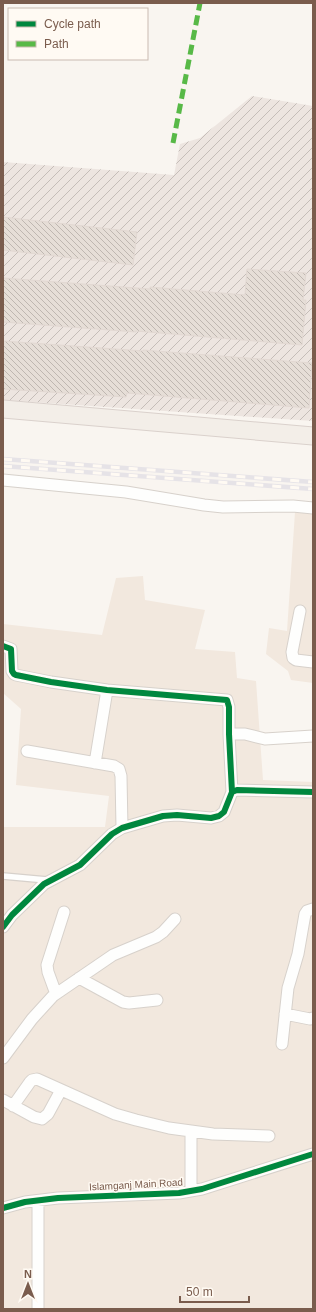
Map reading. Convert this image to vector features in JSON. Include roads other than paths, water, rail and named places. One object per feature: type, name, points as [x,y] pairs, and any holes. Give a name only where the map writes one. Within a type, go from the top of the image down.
[{"type":"main road","points":[[3,409],[313,436]]},
{"type":"street","points":[[3,480],[126,492],[204,505],[313,508]]},
{"type":"street","points":[[300,610],[292,652],[293,658],[296,660],[313,662]]},
{"type":"street","points":[[3,646],[11,649],[12,671],[14,674],[51,682],[107,690],[227,700],[229,707],[232,792],[224,812],[219,816],[211,818],[169,815],[122,828],[107,838],[80,865],[44,884],[3,926]]},
{"type":"street","points":[[95,763],[107,690]]},
{"type":"street","points":[[229,734],[245,734],[265,739],[313,736]]},
{"type":"street","points":[[27,752],[114,766],[120,771],[122,828]]},
{"type":"street","points":[[232,792],[241,789],[313,792]]},
{"type":"street","points":[[282,1044],[288,988],[298,954],[303,921],[307,911],[313,909]]},
{"type":"street","points":[[56,994],[47,965],[64,912]]},
{"type":"street","points":[[3,1058],[32,1019],[56,994],[119,952],[156,937],[163,932],[175,918]]},
{"type":"street","points":[[79,978],[123,1002],[129,1003],[157,1000]]},
{"type":"street","points":[[285,1014],[310,1019],[313,1018]]},
{"type":"street","points":[[13,1106],[30,1082],[34,1079],[39,1079],[115,1114],[170,1128],[213,1134],[269,1136]]},
{"type":"street","points":[[3,1100],[37,1119],[42,1119],[48,1114],[61,1090]]},
{"type":"street","points":[[191,1131],[192,1191]]},
{"type":"street","name":"Islamganj Main Road","points":[[3,1208],[25,1202],[58,1198],[149,1195],[192,1191],[252,1174],[313,1154]]},
{"type":"street","points":[[38,1201],[38,1309]]},
{"type":"lane","points":[[3,876],[50,880]]},
{"type":"railway","points":[[3,459],[313,482]]},
{"type":"railway","points":[[3,466],[313,489]]}]
